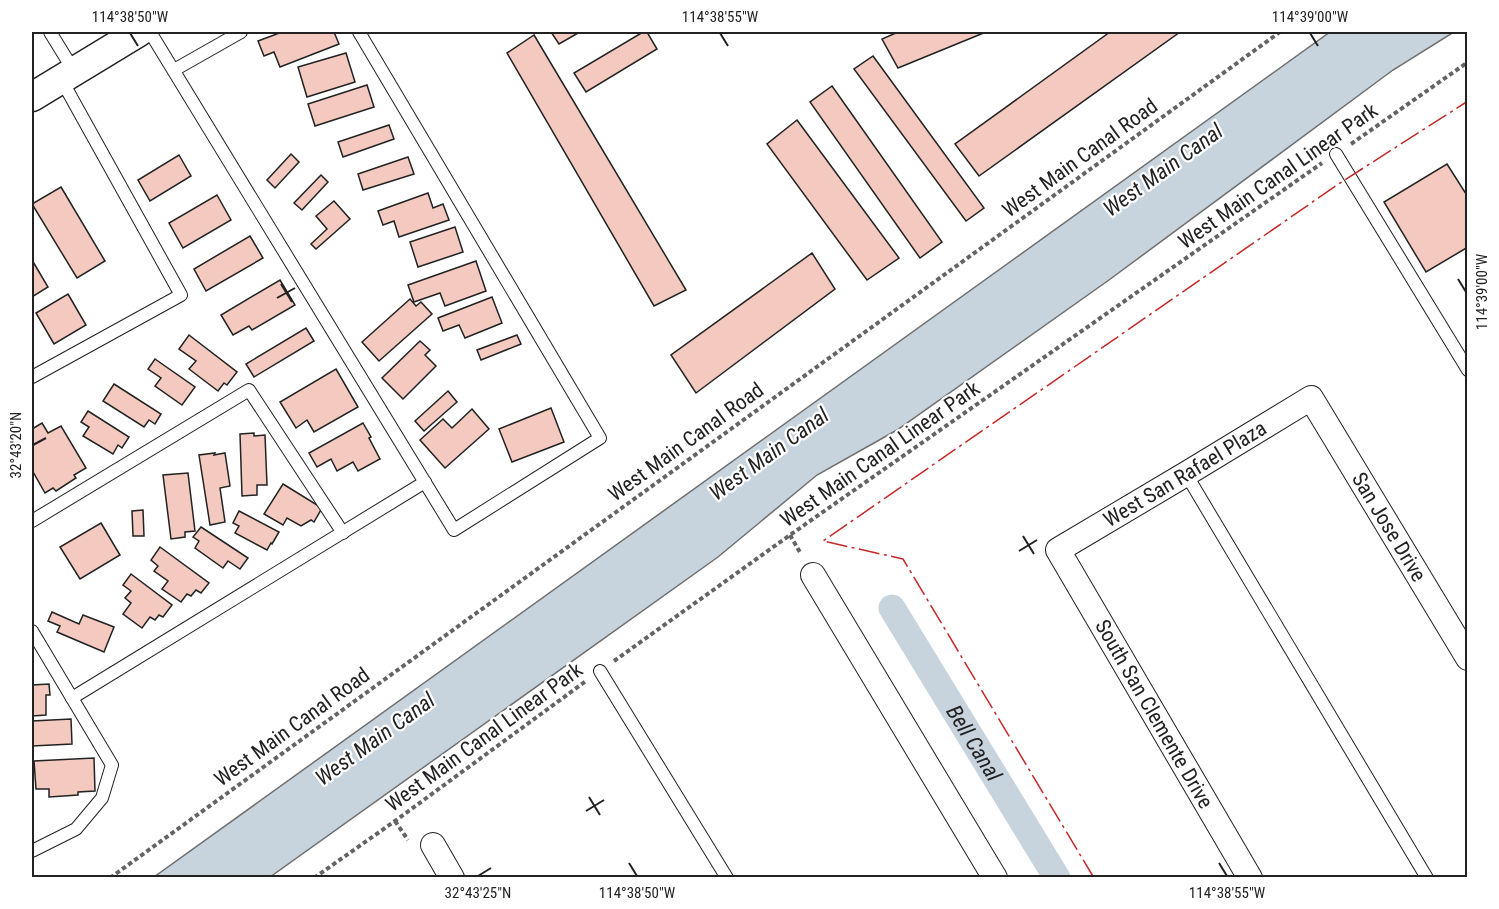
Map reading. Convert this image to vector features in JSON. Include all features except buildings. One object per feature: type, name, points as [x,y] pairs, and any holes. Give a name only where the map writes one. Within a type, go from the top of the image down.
[{"type":"street","points":[[32,97],[139,32]]},
{"type":"street","name":"West San Rafael Plaza","points":[[1058,550],[1311,398]]},
{"type":"street","name":"San Jose Drive","points":[[1311,398],[1467,658]]},
{"type":"street","name":"South San Clemente Drive","points":[[1058,550],[1250,878]]},
{"type":"street","points":[[813,575],[995,878]]},
{"type":"street","points":[[422,845],[452,878]]},
{"type":"lane","points":[[32,377],[181,295],[68,75],[50,32]]},
{"type":"lane","points":[[150,32],[454,530],[600,438],[359,32]]},
{"type":"lane","points":[[174,70],[241,32]]},
{"type":"lane","points":[[1336,154],[1467,370]]},
{"type":"lane","points":[[32,521],[249,390],[343,533]]},
{"type":"lane","points":[[1186,474],[1427,878]]},
{"type":"lane","points":[[72,698],[425,482]]},
{"type":"lane","points":[[32,631],[112,765],[102,798],[76,829],[32,851]]},
{"type":"lane","points":[[600,671],[727,878]]},
{"type":"path","name":"West Main Canal Road","points":[[110,878],[1280,32]]},
{"type":"path","name":"West Main Canal Linear Park","points":[[314,878],[790,535],[1467,62]]},
{"type":"path","points":[[395,821],[422,845]]},
{"type":"water","name":"West Main Canal","points":[[1330,32],[1454,32],[1393,70],[1109,280],[897,430],[817,475],[718,557],[270,877],[154,877]]},
{"type":"waterway","name":"Bell Canal","points":[[892,608],[1057,878]]},
{"type":"power","points":[[1094,878],[903,559],[823,541],[1340,183],[1468,101]]}]
